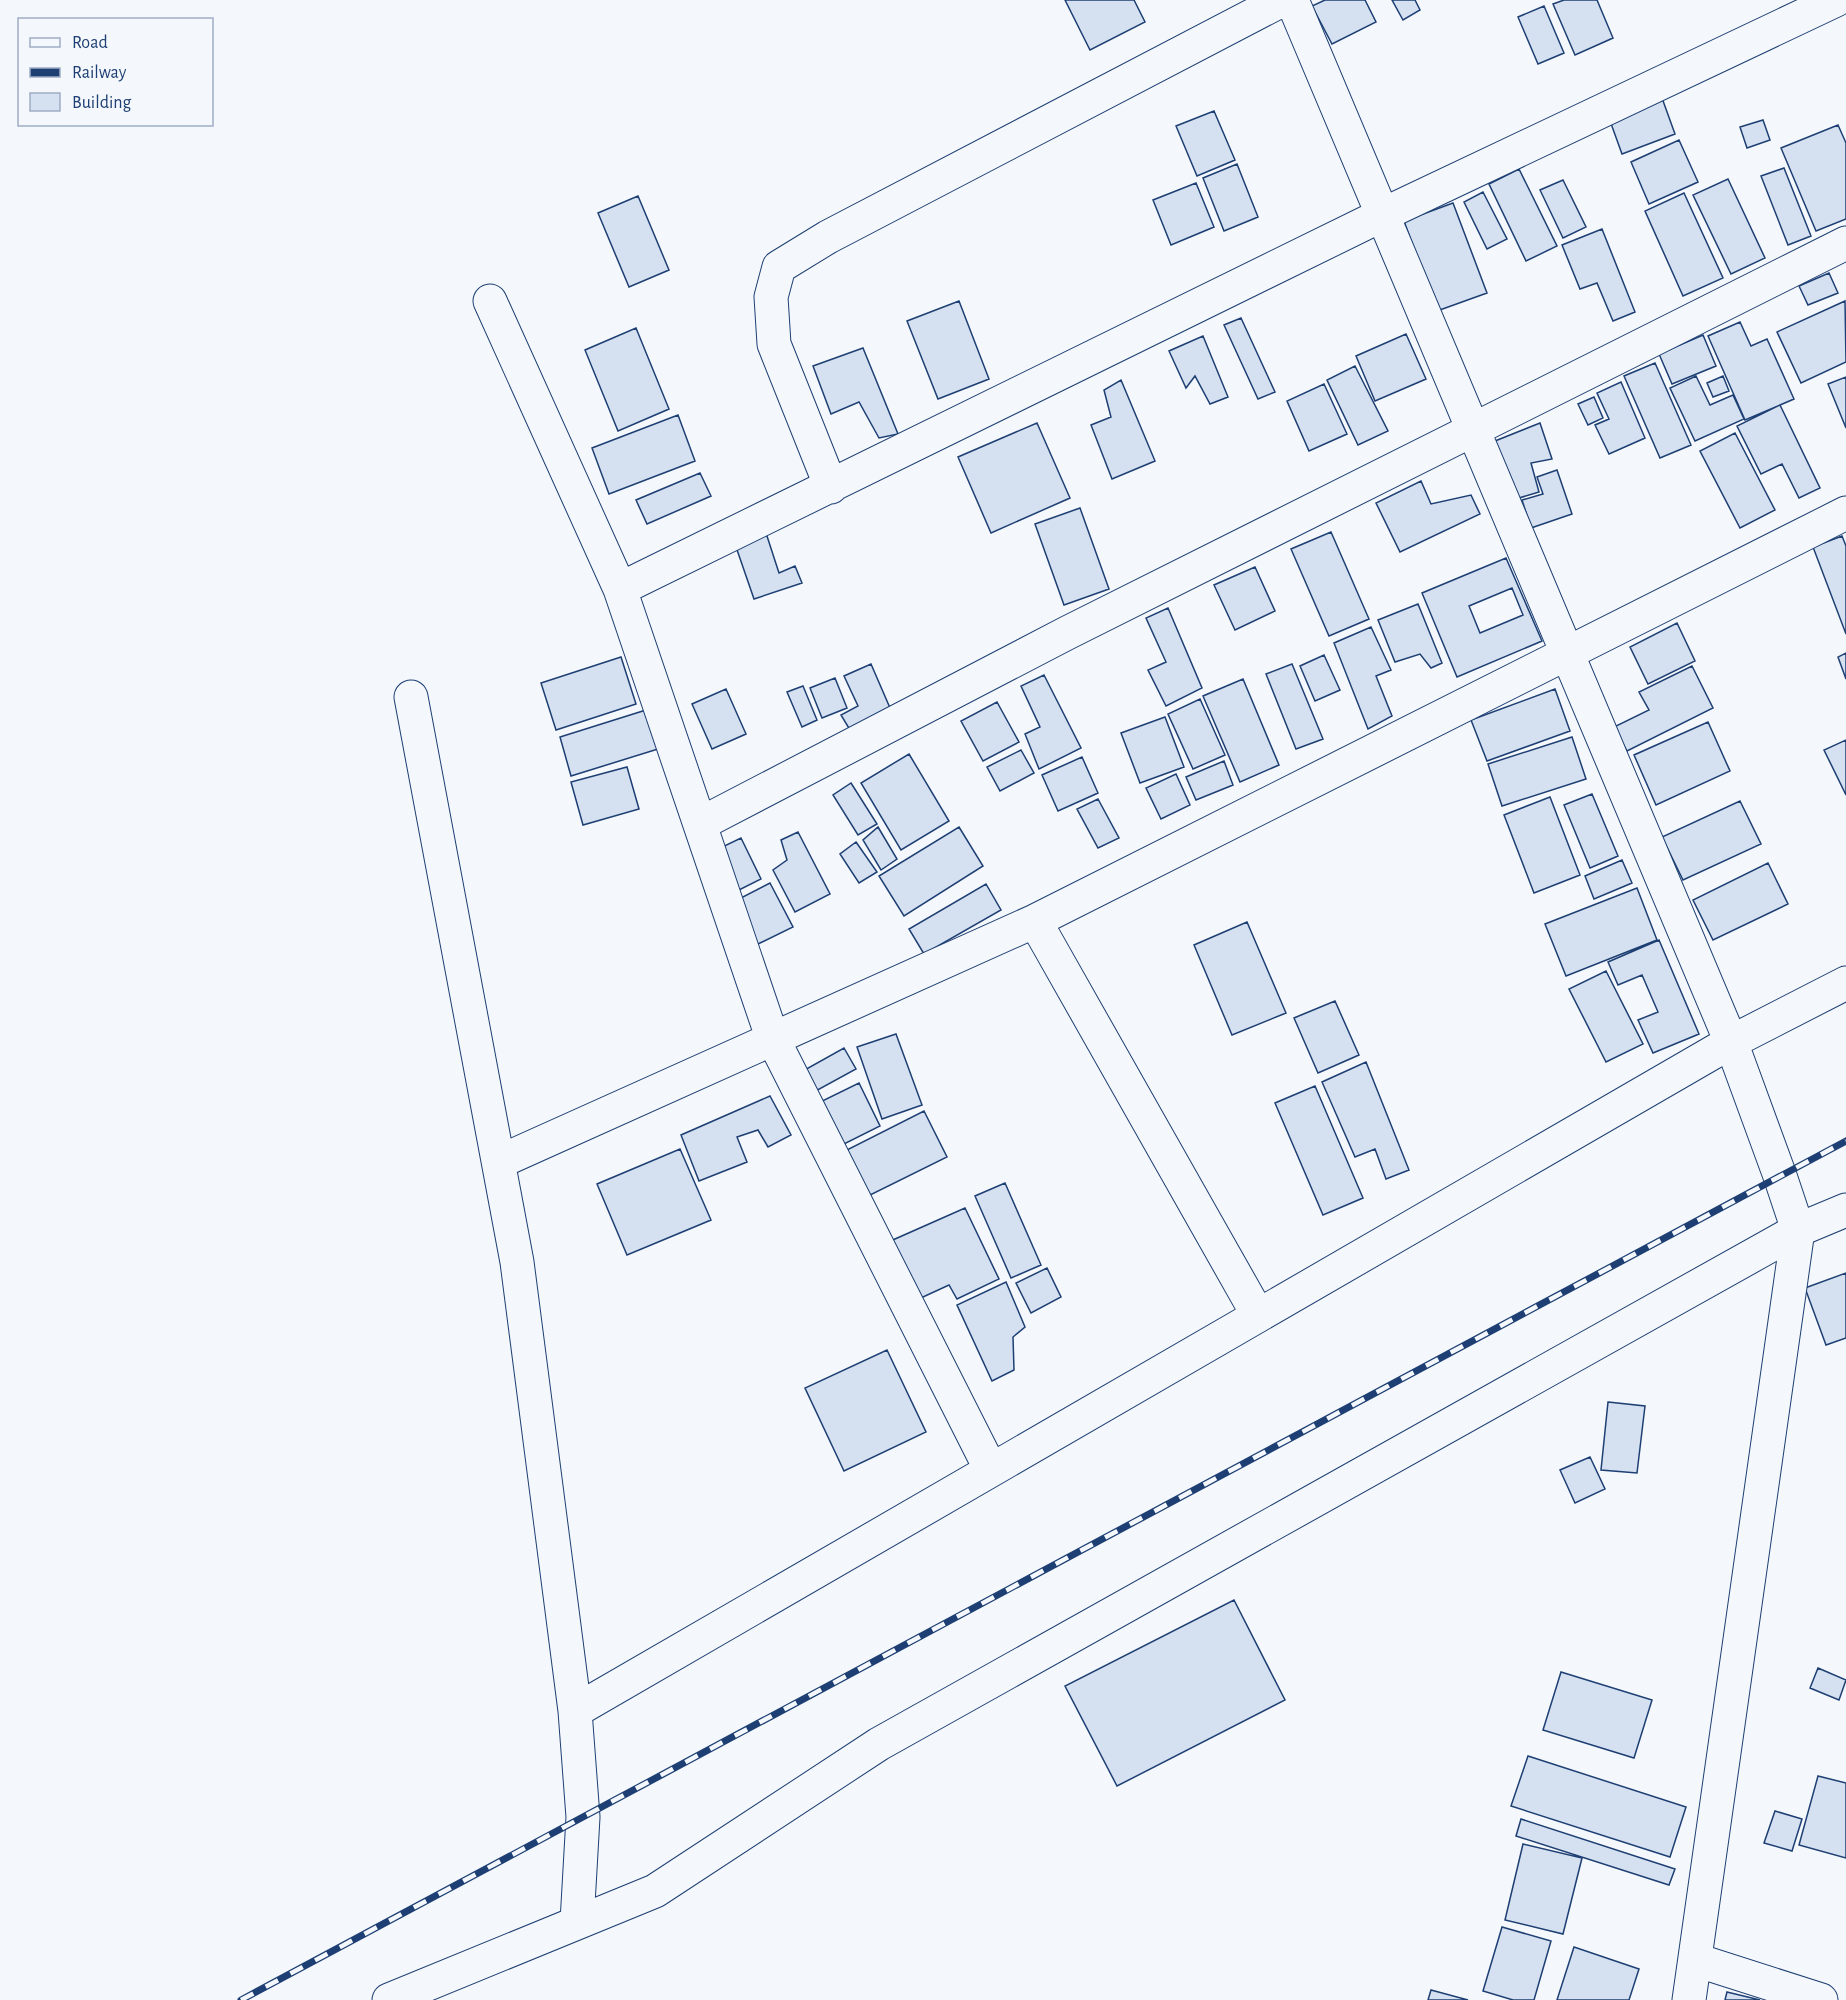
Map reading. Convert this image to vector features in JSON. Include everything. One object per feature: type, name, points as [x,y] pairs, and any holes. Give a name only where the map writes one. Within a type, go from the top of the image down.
[{"type":"street","points":[[831,487],[774,344],[771,297],[779,267],[828,237],[1282,0]]},
{"type":"street","points":[[1292,0],[1731,1042],[1780,1176],[1797,1230],[1689,2000]]},
{"type":"street","points":[[620,589],[1382,216],[1836,0]]},
{"type":"street","points":[[700,824],[1067,633],[1846,243]]},
{"type":"street","points":[[490,300],[620,589],[772,1037],[991,1470]]},
{"type":"street","points":[[499,1162],[772,1037],[1035,921],[1846,513]]},
{"type":"street","points":[[411,697],[517,1262],[575,1711],[583,1817],[577,1922]]},
{"type":"street","points":[[1035,921],[1258,1315]]},
{"type":"street","points":[[575,1711],[1731,1042],[1846,983]]},
{"type":"street","points":[[388,2000],[655,1891],[879,1744],[1797,1230],[1846,1210]]},
{"type":"street","points":[[1696,1960],[1821,2000]]},
{"type":"building","points":[[1065,0],[1134,0],[1145,22],[1090,50]]},
{"type":"building","points":[[1325,0],[1365,0],[1376,22],[1332,44],[1312,6]]},
{"type":"building","points":[[1392,0],[1415,0],[1420,10],[1403,20]]},
{"type":"building","points":[[1564,0],[1597,0],[1613,38],[1575,55],[1553,4]]},
{"type":"building","points":[[1544,6],[1564,53],[1538,64],[1518,17]]},
{"type":"building","points":[[1662,98],[1675,134],[1622,154],[1609,118]]},
{"type":"building","points":[[1214,111],[1235,160],[1197,176],[1176,126]]},
{"type":"building","points":[[1763,120],[1770,140],[1747,148],[1740,127]]},
{"type":"building","points":[[1838,125],[1846,143],[1846,219],[1816,231],[1781,148]]},
{"type":"building","points":[[1679,140],[1698,182],[1649,204],[1631,162]]},
{"type":"building","points":[[1237,164],[1258,217],[1224,231],[1203,178]]},
{"type":"building","points":[[1784,168],[1811,236],[1788,245],[1761,176]]},
{"type":"building","points":[[1519,169],[1557,246],[1526,261],[1489,184]]},
{"type":"building","points":[[1728,179],[1765,258],[1731,274],[1693,195]]},
{"type":"building","points":[[1563,180],[1586,227],[1563,238],[1540,190]]},
{"type":"building","points":[[1196,183],[1214,227],[1171,245],[1153,200]]},
{"type":"building","points":[[1483,192],[1507,239],[1487,249],[1464,202]]},
{"type":"building","points":[[1684,193],[1723,278],[1683,296],[1645,211]]},
{"type":"building","points":[[638,196],[669,270],[629,287],[598,213]]},
{"type":"building","points":[[1453,203],[1487,293],[1437,311],[1404,221]]},
{"type":"building","points":[[1602,229],[1635,312],[1613,321],[1597,283],[1580,289],[1562,245]]},
{"type":"building","points":[[1829,273],[1838,293],[1808,305],[1799,286]]},
{"type":"building","points":[[959,301],[989,379],[938,399],[907,321]]},
{"type":"building","points":[[1845,301],[1846,362],[1801,383],[1777,332]]},
{"type":"building","points":[[1241,318],[1275,392],[1258,399],[1224,325]]},
{"type":"building","points":[[1740,322],[1751,346],[1767,339],[1794,399],[1745,420],[1708,336]]},
{"type":"building","points":[[636,328],[669,409],[618,431],[585,350]]},
{"type":"building","points":[[1406,334],[1426,379],[1375,401],[1356,356]]},
{"type":"building","points":[[1703,335],[1716,366],[1672,384],[1659,354]]},
{"type":"building","points":[[1203,336],[1228,397],[1210,404],[1195,376],[1186,388],[1169,351]]},
{"type":"building","points":[[863,348],[898,434],[879,438],[859,402],[831,414],[813,366]]},
{"type":"building","points":[[1655,363],[1691,445],[1660,458],[1624,376]]},
{"type":"building","points":[[1355,366],[1388,431],[1358,445],[1327,380]]},
{"type":"building","points":[[1696,376],[1710,405],[1733,395],[1744,419],[1695,441],[1670,388]]},
{"type":"building","points":[[1723,376],[1729,391],[1713,397],[1707,383]]},
{"type":"building","points":[[1846,377],[1846,428],[1828,384]]},
{"type":"building","points":[[1121,380],[1155,461],[1112,479],[1091,425],[1111,417],[1104,390]]},
{"type":"building","points":[[1621,382],[1645,438],[1609,454],[1595,425],[1609,419],[1597,393]]},
{"type":"building","points":[[1324,384],[1347,434],[1309,451],[1287,401]]},
{"type":"building","points":[[1594,397],[1603,418],[1588,425],[1578,404]]},
{"type":"building","points":[[1780,405],[1820,488],[1799,498],[1782,464],[1761,474],[1737,426]]},
{"type":"building","points":[[678,415],[695,461],[609,494],[592,448]]},
{"type":"building","points":[[1037,423],[1070,498],[991,533],[958,457]]},
{"type":"building","points":[[1540,423],[1552,459],[1531,463],[1539,492],[1519,498],[1495,441]]},
{"type":"building","points":[[1735,433],[1775,510],[1740,528],[1700,451]]},
{"type":"building","points":[[1557,470],[1572,514],[1531,528],[1522,500],[1543,494],[1537,477]]},
{"type":"building","points":[[700,473],[711,496],[647,524],[636,500]]},
{"type":"building","points":[[1421,481],[1431,504],[1471,495],[1480,514],[1400,552],[1376,503]]},
{"type":"building","points":[[1080,508],[1109,589],[1064,605],[1035,524]]},
{"type":"building","points":[[1331,532],[1369,619],[1329,636],[1291,549]]},
{"type":"building","points":[[766,533],[779,573],[795,566],[802,583],[754,599],[735,544]]},
{"type":"building","points":[[1842,536],[1846,546],[1846,634],[1813,547]]},
{"type":"building","points":[[1506,558],[1542,641],[1457,677],[1422,593]],"holes":[[[1512,588],[1523,615],[1480,633],[1469,606]]]},
{"type":"building","points":[[1255,567],[1275,611],[1235,630],[1214,585]]},
{"type":"building","points":[[1418,604],[1442,663],[1431,668],[1420,654],[1395,662],[1378,620]]},
{"type":"building","points":[[1168,608],[1202,688],[1166,706],[1148,670],[1166,662],[1146,618]]},
{"type":"building","points":[[1677,623],[1695,661],[1648,684],[1630,647]]},
{"type":"building","points":[[1371,627],[1391,670],[1376,676],[1392,716],[1368,729],[1334,643]]},
{"type":"building","points":[[1846,653],[1846,679],[1838,657]]},
{"type":"building","points":[[1324,655],[1340,690],[1315,701],[1300,666]]},
{"type":"building","points":[[621,657],[636,704],[556,730],[541,683]]},
{"type":"building","points":[[871,664],[890,708],[850,730],[841,715],[858,706],[844,676]]},
{"type":"building","points":[[1292,664],[1323,739],[1296,749],[1266,674]]},
{"type":"building","points":[[1692,666],[1713,708],[1627,751],[1614,727],[1649,710],[1639,692]]},
{"type":"building","points":[[1044,675],[1081,748],[1039,769],[1025,734],[1040,727],[1021,686]]},
{"type":"building","points":[[835,678],[847,708],[822,718],[810,688]]},
{"type":"building","points":[[1243,679],[1279,765],[1240,782],[1203,696]]},
{"type":"building","points":[[803,686],[817,720],[802,727],[787,692]]},
{"type":"building","points":[[726,689],[746,734],[712,749],[692,704]]},
{"type":"building","points":[[1555,689],[1570,731],[1487,761],[1471,720]]},
{"type":"building","points":[[1200,699],[1225,755],[1193,769],[1168,714]]},
{"type":"building","points":[[997,702],[1019,742],[983,761],[961,721]]},
{"type":"building","points":[[646,710],[658,749],[571,776],[560,737]]},
{"type":"building","points":[[1165,717],[1184,767],[1140,783],[1121,733]]},
{"type":"building","points":[[1708,722],[1730,771],[1656,805],[1634,755]]},
{"type":"building","points":[[1572,737],[1586,779],[1502,806],[1488,764]]},
{"type":"building","points":[[1846,740],[1846,795],[1824,750]]},
{"type":"building","points":[[1021,750],[1034,773],[1000,791],[987,767]]},
{"type":"building","points":[[909,754],[949,821],[901,850],[861,783]]},
{"type":"building","points":[[1082,757],[1098,793],[1058,811],[1042,775]]},
{"type":"building","points":[[1224,761],[1233,785],[1196,800],[1186,777]]},
{"type":"building","points":[[627,767],[639,809],[583,825],[571,782]]},
{"type":"building","points":[[1176,774],[1190,805],[1161,819],[1146,788]]},
{"type":"building","points":[[851,783],[877,824],[858,835],[833,795]]},
{"type":"building","points":[[1592,794],[1618,856],[1590,868],[1564,805]]},
{"type":"building","points":[[1550,797],[1580,875],[1534,893],[1504,815]]},
{"type":"building","points":[[1098,799],[1119,838],[1098,848],[1077,809]]},
{"type":"building","points":[[1740,801],[1761,844],[1683,880],[1662,837]]},
{"type":"building","points":[[878,827],[897,859],[881,870],[863,840]]},
{"type":"building","points":[[959,827],[983,866],[904,916],[879,876]]},
{"type":"building","points":[[798,832],[830,894],[795,912],[773,870],[787,860],[781,840]]},
{"type":"building","points":[[741,838],[761,879],[739,890],[718,849]]},
{"type":"building","points":[[856,842],[877,872],[859,883],[840,854]]},
{"type":"building","points":[[1622,860],[1632,883],[1594,899],[1585,876]]},
{"type":"building","points":[[1768,863],[1788,904],[1713,940],[1693,900]]},
{"type":"building","points":[[770,883],[793,927],[758,944],[735,901]]},
{"type":"building","points":[[986,884],[1001,910],[924,954],[909,929]]},
{"type":"building","points":[[1637,888],[1657,940],[1566,976],[1545,924]]},
{"type":"building","points":[[1247,922],[1286,1013],[1232,1035],[1194,945]]},
{"type":"building","points":[[1659,940],[1699,1034],[1653,1053],[1638,1020],[1658,1012],[1642,975],[1618,985],[1608,962]]},
{"type":"building","points":[[1606,971],[1643,1044],[1606,1062],[1569,989]]},
{"type":"building","points":[[1335,1001],[1359,1055],[1318,1073],[1294,1018]]},
{"type":"building","points":[[896,1034],[922,1105],[882,1119],[857,1047]]},
{"type":"building","points":[[844,1048],[856,1069],[803,1098],[792,1077]]},
{"type":"building","points":[[1366,1062],[1409,1170],[1386,1179],[1375,1149],[1355,1157],[1322,1082]]},
{"type":"building","points":[[859,1083],[880,1126],[836,1148],[814,1105]]},
{"type":"building","points":[[1315,1086],[1363,1198],[1323,1215],[1275,1103]]},
{"type":"building","points":[[770,1096],[791,1135],[768,1147],[758,1130],[737,1137],[747,1162],[699,1181],[681,1135]]},
{"type":"building","points":[[924,1111],[947,1157],[854,1203],[831,1158]]},
{"type":"building","points":[[680,1149],[711,1220],[627,1255],[597,1184]]},
{"type":"building","points":[[1005,1183],[1041,1265],[1011,1278],[975,1196]]},
{"type":"building","points":[[965,1208],[999,1279],[957,1299],[949,1285],[910,1303],[886,1243]]},
{"type":"building","points":[[1047,1268],[1061,1297],[1031,1313],[1016,1283]]},
{"type":"building","points":[[1846,1273],[1846,1338],[1826,1345],[1805,1288]]},
{"type":"building","points":[[1006,1282],[1025,1327],[1013,1337],[1014,1370],[992,1381],[957,1305]]},
{"type":"building","points":[[887,1350],[926,1432],[844,1471],[805,1388]]},
{"type":"building","points":[[1608,1402],[1645,1406],[1637,1473],[1601,1470]]},
{"type":"building","points":[[1590,1457],[1605,1489],[1575,1503],[1560,1470]]},
{"type":"building","points":[[1234,1600],[1285,1700],[1117,1786],[1065,1686]]},
{"type":"building","points":[[1818,1668],[1846,1680],[1839,1700],[1810,1688]]},
{"type":"building","points":[[1561,1672],[1652,1700],[1634,1758],[1543,1730]]},
{"type":"building","points":[[1528,1756],[1686,1807],[1670,1857],[1511,1806]]},
{"type":"building","points":[[1818,1776],[1846,1783],[1846,1858],[1799,1845]]},
{"type":"building","points":[[1775,1811],[1802,1819],[1792,1851],[1764,1843]]},
{"type":"building","points":[[1521,1819],[1675,1869],[1669,1885],[1516,1836]]},
{"type":"building","points":[[1523,1844],[1582,1858],[1563,1934],[1505,1920]]},
{"type":"building","points":[[1502,1927],[1551,1941],[1534,2000],[1513,2000],[1483,1991]]},
{"type":"building","points":[[1574,1947],[1639,1969],[1629,2000],[1557,2000]]},
{"type":"building","points":[[1431,1990],[1468,2000],[1428,2000]]},
{"type":"building","points":[[1727,1992],[1760,2000],[1725,2000]]},
{"type":"railway","points":[[241,2000],[1846,1141]]}]
